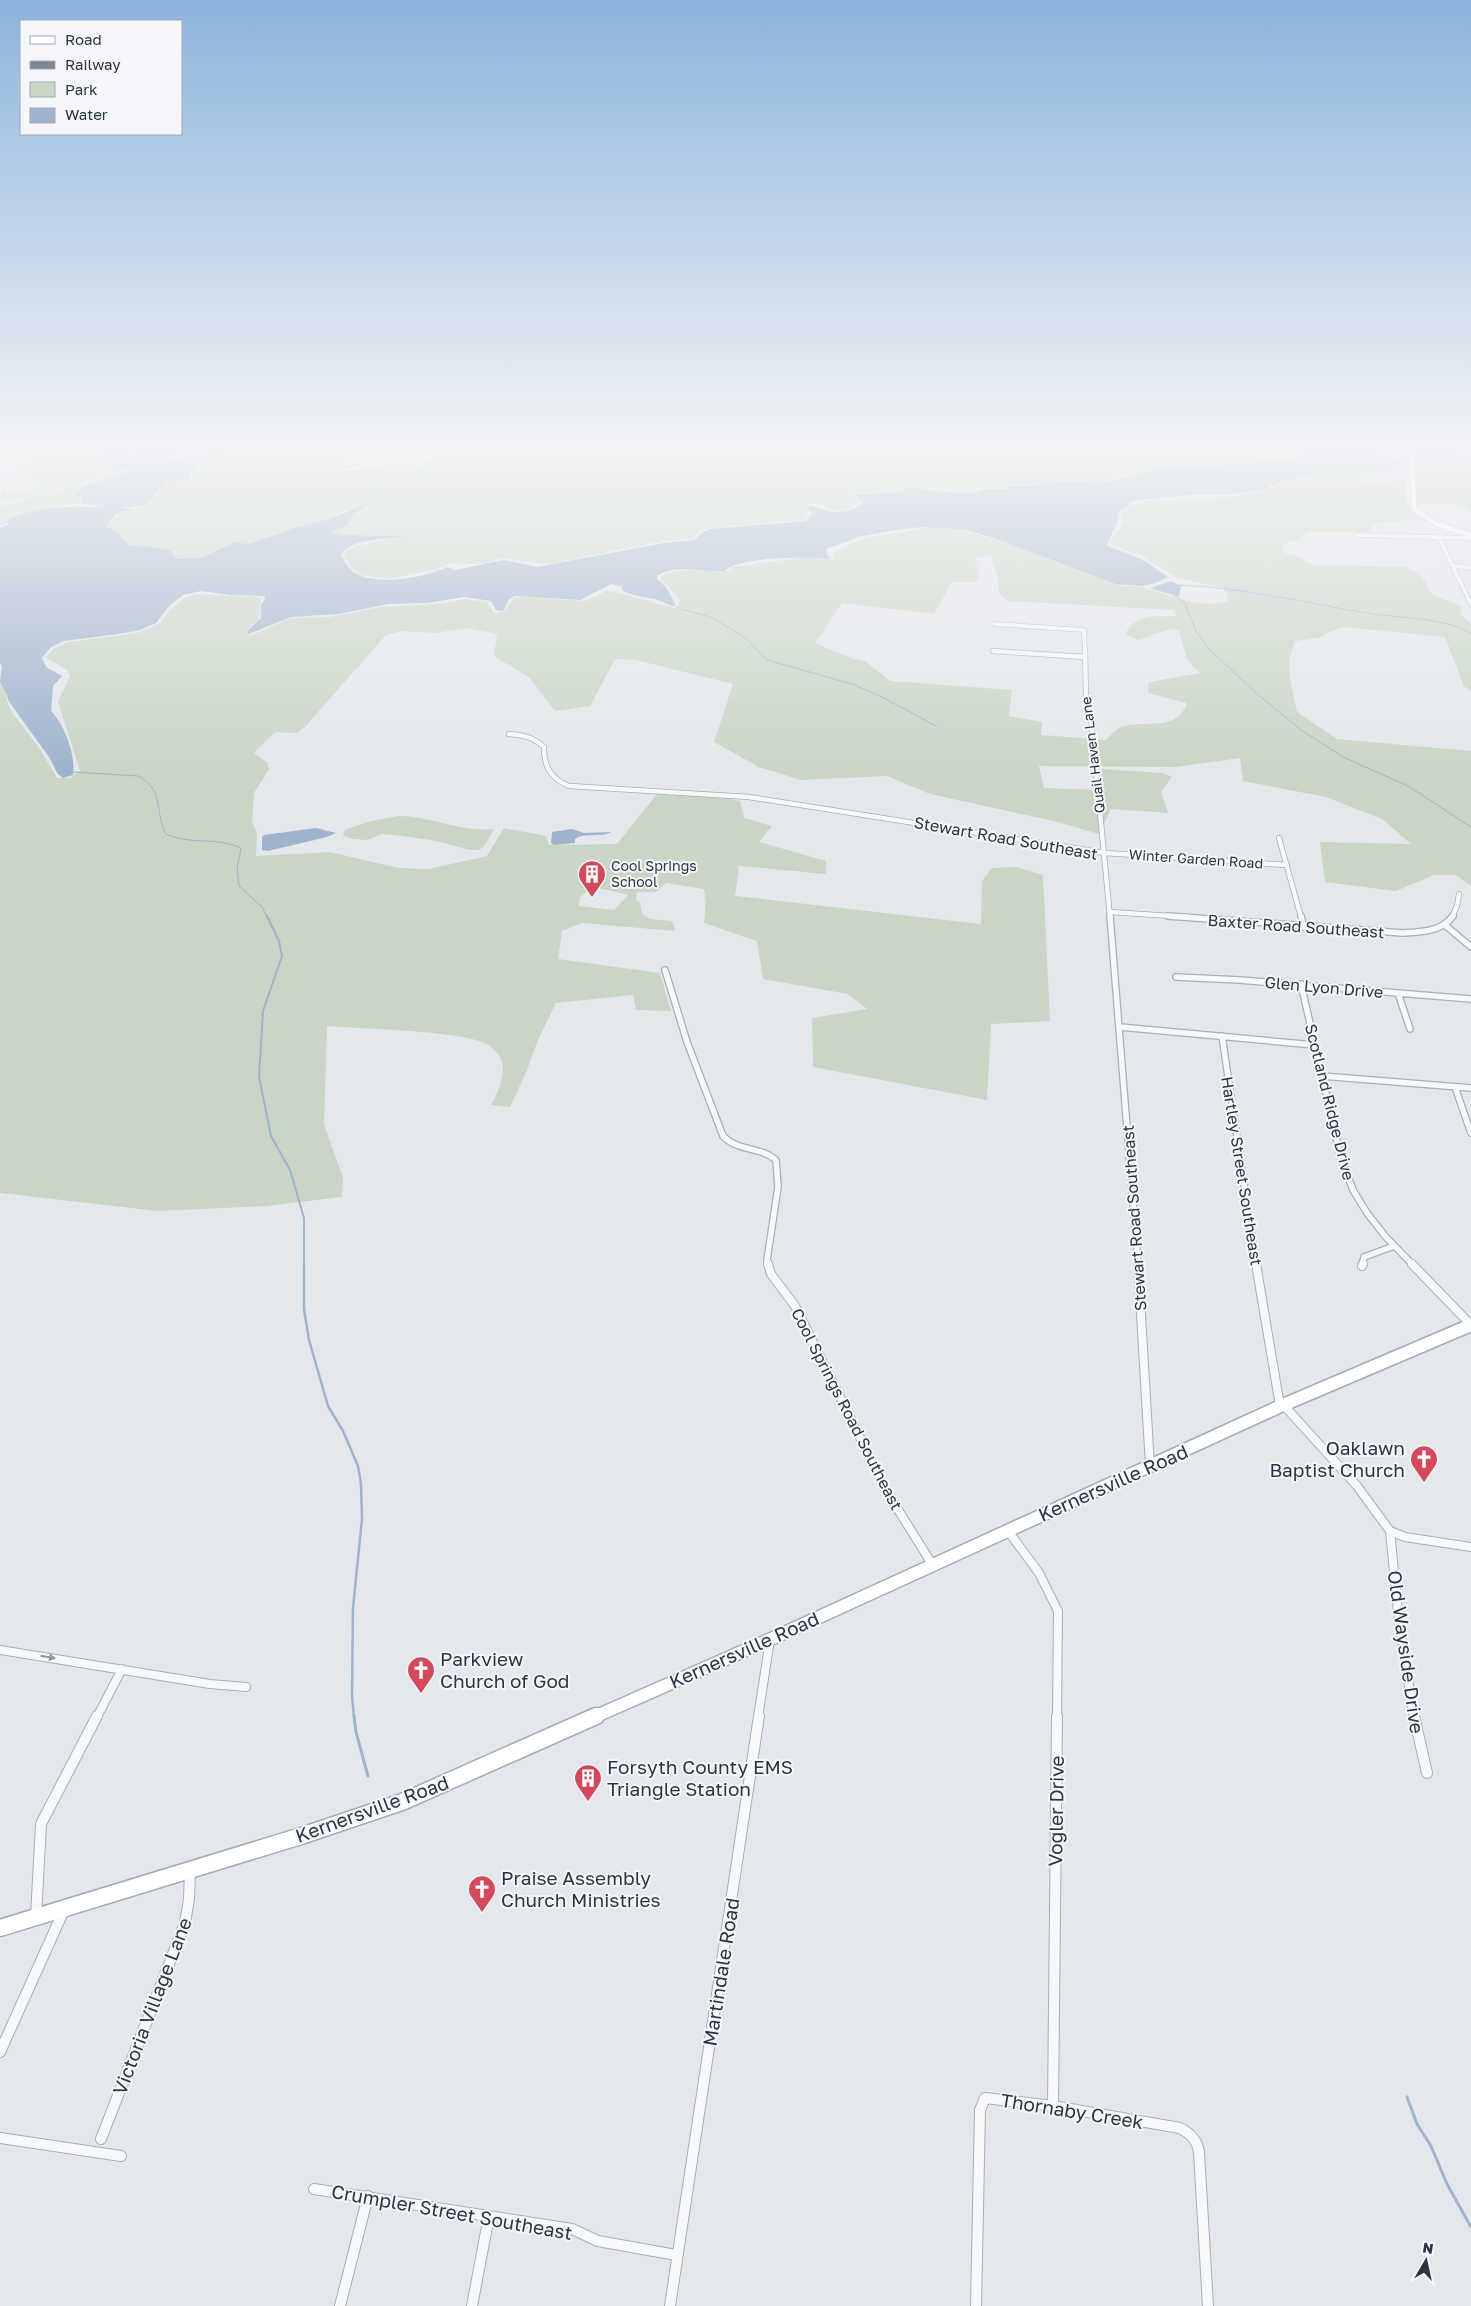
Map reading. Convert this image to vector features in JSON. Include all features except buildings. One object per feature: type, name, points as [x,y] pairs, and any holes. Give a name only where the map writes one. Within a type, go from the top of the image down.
[{"type":"main road","name":"Kernersville Road","points":[[0,1928],[402,1802],[771,1639],[1283,1405],[1430,1340],[1471,1325]]},
{"type":"street","points":[[1448,553],[1471,604]]},
{"type":"street","points":[[1455,566],[1471,568]]},
{"type":"street","name":"Quail Haven Lane","points":[[994,624],[1084,630],[1086,696],[1092,728],[1105,853]]},
{"type":"street","points":[[993,651],[1085,657]]},
{"type":"street","name":"Stewart Road Southeast","points":[[509,734],[536,738],[544,747],[544,759],[549,774],[556,782],[569,786],[750,797],[1105,853],[1136,1222],[1150,1466]]},
{"type":"street","points":[[1279,838],[1304,927]]},
{"type":"street","name":"Winter Garden Road","points":[[1105,853],[1287,865]]},
{"type":"street","points":[[1459,894],[1458,909],[1445,925],[1471,946]]},
{"type":"street","name":"Baxter Road Southeast","points":[[1110,912],[1403,933],[1421,932],[1445,925]]},
{"type":"street","name":"Cool Springs Road Southeast","points":[[665,970],[687,1042],[723,1136],[734,1146],[768,1154],[776,1160],[778,1187],[767,1260],[771,1274],[795,1306],[878,1476],[932,1564]]},
{"type":"street","name":"Glen Lyon Drive","points":[[1176,977],[1301,984],[1471,999]]},
{"type":"street","name":"Scotland Ridge Drive","points":[[1301,984],[1347,1178],[1367,1213],[1394,1246],[1471,1325]]},
{"type":"street","points":[[1398,993],[1410,1029]]},
{"type":"street","points":[[1120,1027],[1314,1044]]},
{"type":"street","name":"Hartley Street Southeast","points":[[1222,1036],[1254,1254],[1279,1400],[1283,1405]]},
{"type":"street","points":[[1322,1076],[1471,1088]]},
{"type":"street","points":[[1455,1087],[1471,1133]]},
{"type":"street","points":[[1362,1266],[1364,1257],[1394,1246]]},
{"type":"street","points":[[1283,1405],[1357,1486],[1390,1531],[1405,1538],[1471,1547]]},
{"type":"street","name":"Vogler Drive","points":[[1008,1531],[1040,1574],[1058,1611],[1053,2106]]},
{"type":"street","name":"Old Wayside Drive","points":[[1390,1531],[1407,1684],[1413,1719],[1427,1773]]},
{"type":"street","name":"Martindale Road","points":[[670,2306],[676,2255],[718,1996],[771,1639]]},
{"type":"street","points":[[0,1650],[210,1684],[246,1687]]},
{"type":"street","points":[[36,1917],[41,1824],[122,1670]]},
{"type":"street","name":"Victoria Village Lane","points":[[101,2139],[185,1923],[190,1899],[190,1870]]},
{"type":"street","points":[[0,2052],[65,1909]]},
{"type":"street","name":"Thornaby Creek","points":[[976,2306],[980,2110],[984,2098],[1053,2106],[1180,2128],[1197,2140],[1208,2306]]},
{"type":"street","points":[[0,2138],[122,2156]]},
{"type":"street","name":"Crumpler Street Southeast","points":[[314,2189],[572,2229],[598,2241],[676,2255]]},
{"type":"street","points":[[340,2306],[368,2196]]},
{"type":"street","points":[[472,2306],[489,2216]]},
{"type":"green space","points":[[172,553],[212,553],[201,558],[177,559]]},
{"type":"green space","points":[[345,553],[605,553],[553,563],[505,558],[476,564],[451,563],[441,568],[388,579],[362,575],[353,569],[343,555]]},
{"type":"green space","points":[[835,553],[1033,553],[1122,586],[1142,587],[1175,598],[1196,602],[1228,602],[1227,594],[1223,588],[1177,578],[1135,553],[1284,553],[1295,555],[1313,565],[1406,567],[1420,574],[1433,595],[1462,606],[1460,614],[1471,624],[1471,691],[1464,686],[1445,637],[1343,627],[1321,637],[1296,641],[1290,658],[1290,676],[1297,712],[1337,739],[1471,751],[1471,886],[1456,875],[1434,875],[1396,891],[1325,882],[1320,842],[1411,844],[1382,819],[1326,797],[1243,781],[1240,758],[1175,767],[1039,766],[1044,788],[1101,790],[1101,769],[1163,773],[1172,777],[1161,792],[1168,813],[1111,809],[1099,834],[1058,822],[930,794],[887,776],[801,780],[759,767],[714,742],[733,684],[636,660],[615,659],[590,706],[555,711],[530,678],[494,656],[497,634],[466,628],[435,633],[402,631],[386,635],[304,728],[297,733],[275,732],[254,753],[267,762],[269,769],[254,793],[252,821],[257,834],[256,856],[330,852],[398,868],[429,869],[487,856],[504,828],[546,836],[549,845],[617,844],[658,793],[715,796],[740,801],[744,818],[772,826],[759,842],[826,861],[826,874],[739,866],[735,896],[981,924],[982,881],[992,868],[1016,867],[1043,875],[1050,1021],[991,1024],[987,1100],[813,1067],[812,1018],[867,1009],[848,994],[763,979],[757,941],[704,923],[706,902],[704,889],[666,883],[656,892],[637,892],[636,900],[640,903],[642,914],[650,919],[672,921],[675,931],[582,923],[562,931],[558,959],[660,973],[671,1011],[636,1010],[633,995],[556,1003],[510,1107],[491,1105],[501,1083],[503,1067],[497,1052],[490,1046],[478,1041],[437,1033],[327,1026],[324,1124],[343,1178],[342,1197],[265,1206],[158,1211],[0,1193],[0,679],[11,711],[38,746],[57,778],[70,778],[80,771],[58,702],[70,676],[67,670],[46,657],[53,649],[69,642],[137,633],[161,623],[167,613],[183,599],[195,594],[261,597],[259,618],[247,630],[247,635],[250,636],[291,618],[329,617],[382,607],[446,603],[465,599],[487,602],[494,613],[505,611],[514,598],[586,601],[606,591],[620,593],[677,609],[680,600],[660,577],[668,573],[676,571],[731,570],[732,567],[799,558],[834,559],[833,554]],"holes":[[[991,556],[998,578],[999,593],[1007,601],[1174,610],[1176,616],[1141,619],[1135,622],[1125,634],[1138,640],[1170,629],[1179,631],[1187,659],[1200,673],[1149,682],[1148,693],[1187,703],[1182,712],[1168,722],[1121,727],[1106,740],[1041,735],[1042,722],[1009,716],[1012,690],[890,681],[865,661],[853,659],[815,643],[842,603],[934,614],[952,582],[976,582],[979,575],[975,558]],[[593,887],[628,895],[614,910],[578,906],[581,896]]]},
{"type":"green space","points":[[399,816],[470,829],[494,829],[485,845],[479,850],[470,850],[432,840],[402,836],[382,834],[367,840],[352,839],[343,835],[345,830],[371,821]]},
{"type":"water","points":[[0,553],[172,553],[177,559],[201,558],[212,553],[342,553],[340,555],[348,567],[355,573],[364,577],[387,580],[414,577],[447,567],[455,570],[504,560],[537,567],[613,553],[827,553],[830,558],[758,560],[732,566],[724,571],[680,569],[664,572],[657,576],[657,579],[668,591],[675,606],[631,594],[623,591],[621,586],[611,584],[580,600],[515,596],[508,600],[504,610],[501,611],[496,610],[491,601],[464,597],[428,603],[388,604],[338,614],[291,617],[248,634],[247,631],[261,618],[261,605],[265,599],[264,596],[231,595],[201,591],[183,595],[170,605],[156,623],[140,630],[64,641],[51,647],[42,658],[46,667],[62,676],[53,686],[51,711],[65,732],[73,759],[73,775],[63,778],[58,774],[49,757],[10,703],[0,681],[2,666],[0,663]]},
{"type":"water","points":[[1033,553],[1125,553],[1143,560],[1168,577],[1156,583],[1142,586],[1116,584]]},
{"type":"water","points":[[1171,581],[1181,586],[1179,597],[1150,588]]},
{"type":"water","points":[[316,828],[336,833],[327,837],[268,851],[262,850],[262,837],[264,835]]},
{"type":"water","points":[[572,829],[584,833],[611,832],[602,835],[578,837],[575,839],[575,843],[554,845],[551,843],[552,832]]},
{"type":"waterway","points":[[1177,585],[1251,592],[1374,614],[1424,619],[1448,624],[1471,633]]},
{"type":"waterway","points":[[1174,596],[1185,603],[1196,631],[1208,648],[1256,693],[1301,730],[1345,758],[1408,786],[1471,827]]},
{"type":"waterway","points":[[674,605],[679,608]]},
{"type":"waterway","points":[[682,609],[713,618],[747,639],[767,660],[852,684],[882,697],[936,726]]},
{"type":"waterway","points":[[73,772],[138,776],[152,788],[156,795],[162,826],[166,834],[184,839],[221,842],[239,847],[241,849],[237,868],[239,886],[262,907],[267,917]]},
{"type":"waterway","points":[[267,916],[279,941],[282,956],[263,1011],[259,1077],[271,1136],[290,1170],[304,1218],[304,1309],[309,1340],[328,1406],[343,1431],[358,1466],[361,1484],[362,1519],[353,1608],[352,1695],[354,1717]]},
{"type":"waterway","points":[[354,1716],[356,1732],[368,1776]]},
{"type":"waterway","points":[[1407,2097],[1417,2124],[1431,2146],[1447,2184],[1471,2227]]},
{"type":"place","name":"Cool Springs School","points":[[592,898]]},
{"type":"place","name":"Oaklawn Baptist Church","points":[[1424,1483]]},
{"type":"place","name":"Parkview Church of God","points":[[421,1694]]},
{"type":"place","name":"Forsyth County EMS Triangle Station","points":[[588,1802]]},
{"type":"place","name":"Praise Assembly Church Ministries","points":[[482,1913]]}]
